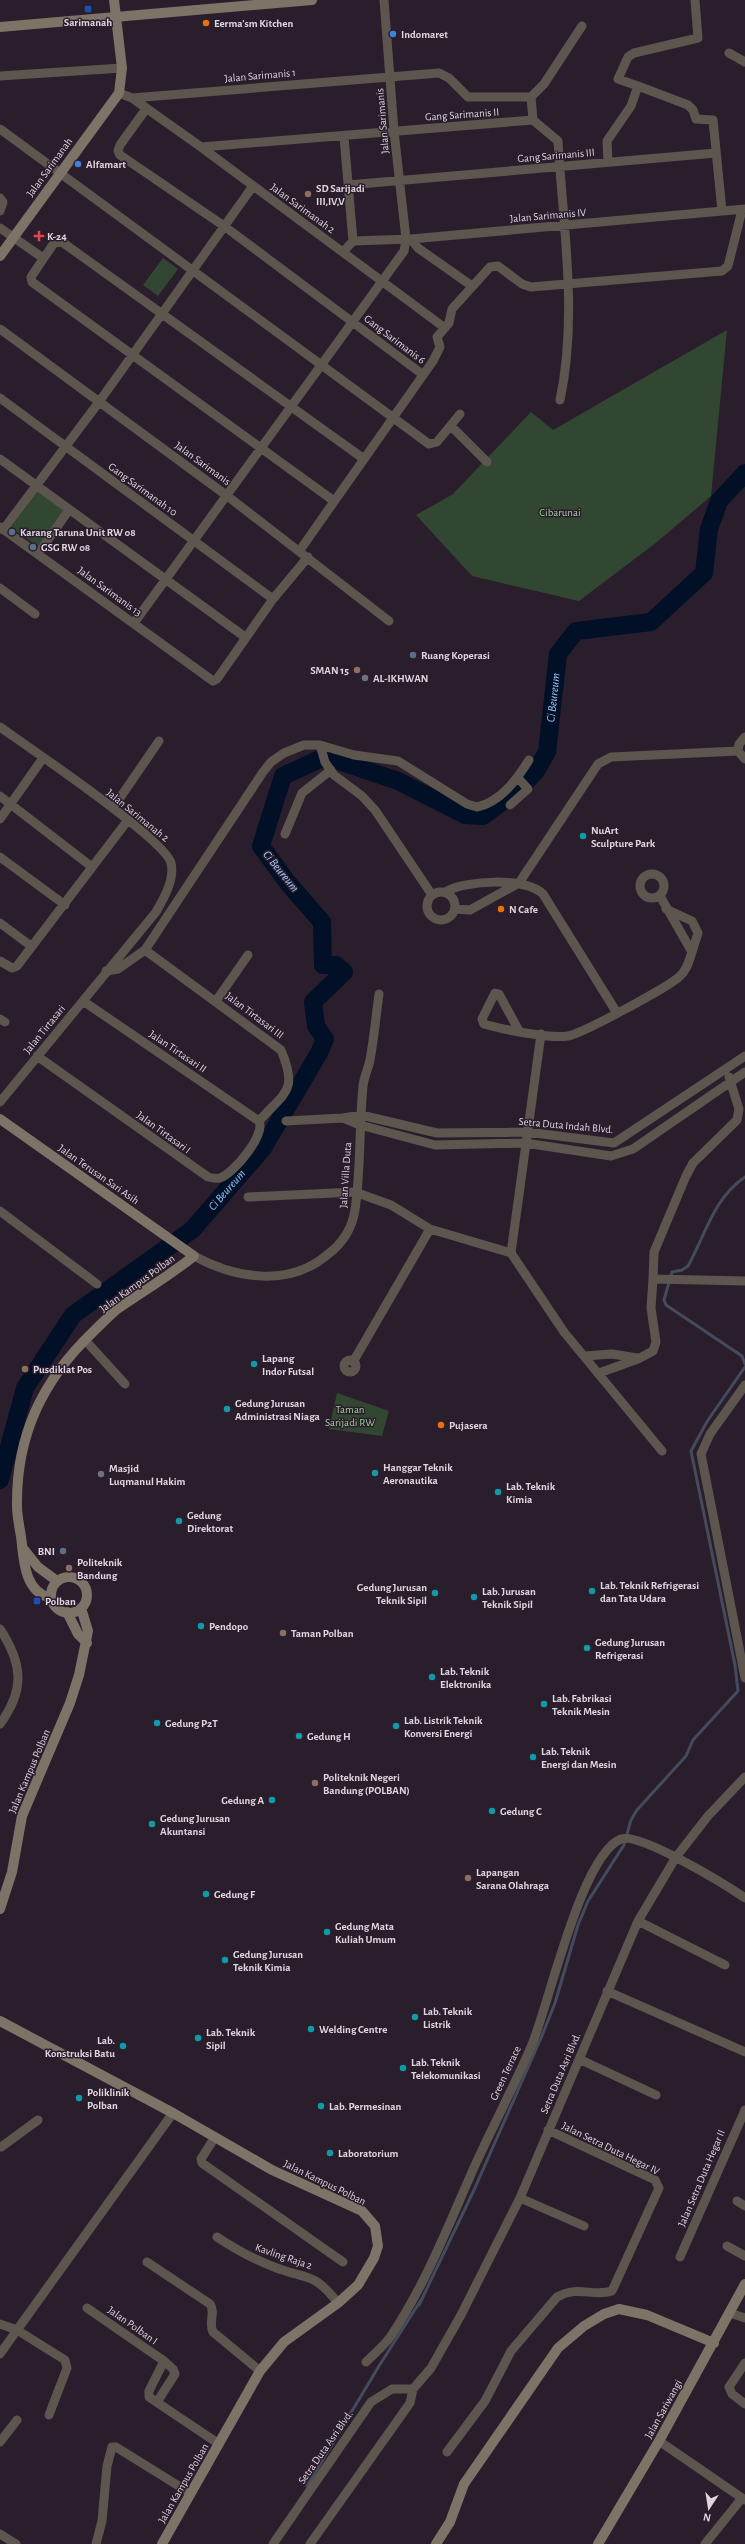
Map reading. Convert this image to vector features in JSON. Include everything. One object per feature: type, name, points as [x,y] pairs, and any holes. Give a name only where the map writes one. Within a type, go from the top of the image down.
[{"type":"street","points":[[114,0],[122,68],[119,93]]},
{"type":"street","points":[[0,27],[312,0]]},
{"type":"street","name":"Jalan Sarimanis","points":[[384,0],[399,181],[408,239]]},
{"type":"street","points":[[695,0],[698,38],[634,53],[628,57],[618,79],[688,104],[693,110],[696,119],[713,120],[722,212]]},
{"type":"street","points":[[560,400],[566,371],[567,283],[558,139],[533,120],[531,97],[544,84],[582,26]]},
{"type":"street","points":[[729,53],[745,62]]},
{"type":"street","points":[[0,76],[122,68]]},
{"type":"street","name":"Jalan Sarimanis 1","points":[[132,98],[439,73],[449,78],[468,97],[531,97]]},
{"type":"street","points":[[608,162],[607,141],[631,106],[638,86]]},
{"type":"street","name":"Jalan Sarimanah 2","points":[[119,93],[132,98],[201,147],[445,328]]},
{"type":"street","name":"Jalan Sarimanah","points":[[0,256],[119,93]]},
{"type":"street","points":[[146,109],[120,145],[118,151],[120,155],[224,226],[354,322]]},
{"type":"street","name":"Gang Sarimanis II","points":[[201,147],[344,137],[394,131],[533,120]]},
{"type":"street","points":[[0,129],[59,174],[193,270],[431,445],[437,442],[460,414]]},
{"type":"street","points":[[343,252],[353,241],[344,137]]},
{"type":"street","name":"Gang Sarimanis III","points":[[348,185],[716,153]]},
{"type":"street","points":[[2,529],[99,402],[253,186]]},
{"type":"street","points":[[0,198],[4,202],[0,211]]},
{"type":"street","points":[[300,550],[394,418],[422,374],[438,353],[440,347],[437,337],[449,323],[452,309],[490,267],[494,266],[528,286],[724,271],[728,266],[743,210]]},
{"type":"street","name":"Jalan Sarimanis IV","points":[[353,241],[408,239],[743,210]]},
{"type":"street","points":[[0,228],[43,258]]},
{"type":"street","points":[[134,623],[383,282],[401,256],[408,239],[418,248],[472,286]]},
{"type":"street","points":[[334,501],[262,447],[31,281],[31,277],[43,258],[54,243],[62,242],[364,459]]},
{"type":"street","name":"Gang Sarimanis 6","points":[[354,322],[422,374]]},
{"type":"street","name":"Jalan Sarimanis","points":[[0,329],[300,550],[389,621]]},
{"type":"street","name":"Gang Sarimanah 10","points":[[0,398],[272,599]]},
{"type":"street","points":[[451,426],[487,462]]},
{"type":"street","points":[[0,459],[245,637],[272,599],[308,557]]},
{"type":"street","points":[[38,554],[69,510]]},
{"type":"street","name":"Jalan Sarimanis 13","points":[[2,529],[134,623],[204,677],[213,681],[217,679],[245,637]]},
{"type":"street","points":[[0,588],[35,614]]},
{"type":"street","name":"Jalan Sarimanah 2","points":[[0,727],[113,808],[168,855],[172,872],[165,897],[156,912],[106,971]]},
{"type":"street","points":[[745,737],[739,744],[738,751],[745,759]]},
{"type":"street","points":[[113,808],[159,741]]},
{"type":"street","points":[[106,971],[118,969],[146,950],[271,762],[284,753],[304,745],[320,745],[354,755],[398,761],[467,804],[477,807],[498,798],[521,782],[529,760]]},
{"type":"street","points":[[320,745],[324,758],[331,770],[375,810],[432,895]]},
{"type":"street","points":[[455,909],[470,910],[519,883],[598,764],[611,757],[738,751]]},
{"type":"street","points":[[0,819],[43,758]]},
{"type":"street","points":[[285,834],[302,793],[331,770]]},
{"type":"street","points":[[510,805],[528,789],[521,782]]},
{"type":"street","points":[[0,796],[92,867]]},
{"type":"street","points":[[0,960],[10,967],[16,968],[31,946],[64,906],[128,820]]},
{"type":"street","points":[[0,857],[64,906]]},
{"type":"street","points":[[432,895],[445,892],[453,887],[470,884],[519,883],[537,888],[543,894],[617,1013]]},
{"type":"street","points":[[445,892],[452,897],[455,909]]},
{"type":"street","points":[[432,895],[427,905],[428,910],[437,919],[447,918],[455,909]]},
{"type":"street","points":[[660,896],[666,909],[692,952]]},
{"type":"street","points":[[519,1031],[499,994],[495,993],[482,1023],[519,1031],[541,1034],[560,1036],[573,1035],[617,1013],[679,977],[687,967],[698,934],[692,921],[666,909]]},
{"type":"street","points":[[0,923],[31,946]]},
{"type":"street","name":"Jalan Tirtasari III","points":[[146,950],[276,1044],[281,1050],[290,1072],[290,1082],[286,1090],[259,1121]]},
{"type":"street","points":[[216,1001],[248,955]]},
{"type":"street","name":"Jalan Tirtasari","points":[[0,1102],[106,971]]},
{"type":"street","name":"Jalan Villa Duta","points":[[194,1256],[218,1268],[251,1276],[271,1277],[303,1272],[321,1261],[342,1243],[355,1210],[355,1192],[364,1085],[370,1061],[379,994]]},
{"type":"street","name":"Jalan Tirtasari II","points":[[83,1001],[259,1121]]},
{"type":"street","points":[[511,1253],[541,1034]]},
{"type":"street","name":"Jalan Tirtasari I","points":[[37,1056],[208,1177],[214,1178],[226,1175],[241,1160],[260,1134],[259,1121]]},
{"type":"street","name":"Setra Duta Indah Blvd.","points":[[361,1115],[437,1133],[527,1132],[614,1143],[727,1070],[745,1056]]},
{"type":"street","points":[[599,1373],[638,1359],[653,1351],[656,1342],[652,1308],[654,1252],[686,1176],[693,1164],[738,1120],[739,1110],[727,1070]]},
{"type":"street","name":"Setra Duta Indah Blvd.","points":[[343,1118],[360,1125],[435,1145],[526,1143],[611,1156],[624,1154],[745,1072]]},
{"type":"street","points":[[286,1121],[343,1118],[361,1115]]},
{"type":"street","name":"Jalan Terusan Sari Asih","points":[[0,1119],[194,1256]]},
{"type":"street","points":[[248,1197],[355,1192],[391,1205],[430,1230],[511,1253],[564,1332],[662,1451]]},
{"type":"street","points":[[0,1211],[97,1284]]},
{"type":"street","points":[[353,1362],[430,1230]]},
{"type":"street","name":"Jalan Kampus Polban","points":[[51,1598],[36,1592],[30,1583],[21,1555],[22,1547],[17,1506],[21,1456],[28,1428],[41,1395],[49,1383],[85,1340],[115,1311],[194,1256]]},
{"type":"street","points":[[653,1279],[745,1281]]},
{"type":"street","points":[[85,1340],[125,1384]]},
{"type":"street","points":[[585,1356],[612,1354],[638,1359]]},
{"type":"street","points":[[745,1385],[710,1434],[701,1454],[745,1678]]},
{"type":"street","points":[[22,1547],[38,1567],[57,1581]]},
{"type":"street","points":[[67,1577],[81,1582],[86,1596],[80,1608],[67,1612],[59,1610],[51,1598],[51,1592],[57,1581],[67,1577]]},
{"type":"street","name":"Jalan Kampus Polban","points":[[0,1909],[12,1872],[22,1816],[70,1702],[87,1643],[88,1631],[80,1608]]},
{"type":"street","points":[[67,1612],[78,1634],[87,1643]]},
{"type":"street","points":[[0,1629],[13,1651],[17,1662],[19,1680],[12,1703],[0,1724]]},
{"type":"street","name":"Setra Duta Asri Blvd.","points":[[310,2544],[410,2403],[413,2389],[431,2368],[461,2315],[520,2198],[638,1921],[676,1857],[708,1816],[745,1777]]},
{"type":"street","name":"Green Terrace","points":[[366,2362],[390,2337],[433,2263],[476,2162],[532,2046],[578,1907],[594,1870],[605,1852],[621,1839],[633,1838],[646,1842],[676,1857],[745,1898]]},
{"type":"street","points":[[638,1921],[725,1965]]},
{"type":"street","points":[[607,1991],[745,2052]]},
{"type":"street","name":"Jalan Kampus Polban","points":[[0,2021],[173,2113],[272,2170],[362,2212],[375,2226],[378,2246],[374,2258],[358,2285],[338,2303],[284,2342],[260,2371],[162,2544]]},
{"type":"street","points":[[579,2059],[656,2095]]},
{"type":"street","name":"Jalan Setra Duta Hegar II","points":[[680,2257],[745,2110]]},
{"type":"street","points":[[0,2354],[173,2113]]},
{"type":"street","points":[[0,2148],[38,2120]]},
{"type":"street","name":"Jalan Setra Duta Hegar IV","points":[[447,2452],[485,2401],[511,2351],[557,2296],[565,2292],[579,2290],[605,2293],[612,2291],[659,2188],[655,2180],[548,2130]]},
{"type":"street","points":[[214,2137],[201,2160],[202,2163],[343,2262]]},
{"type":"street","points":[[520,2198],[584,2226]]},
{"type":"street","name":"Kavling Raja 2","points":[[217,2237],[242,2253],[273,2267],[313,2279],[327,2289],[338,2303]]},
{"type":"street","points":[[727,2246],[745,2256]]},
{"type":"street","points":[[147,2262],[210,2304],[212,2309],[210,2327],[213,2332],[260,2371]]},
{"type":"street","name":"Jalan Sariwangi","points":[[598,2544],[659,2442],[714,2344],[745,2284]]},
{"type":"street","name":"Jalan Polban I","points":[[87,2308],[173,2369],[174,2374],[157,2402]]},
{"type":"street","points":[[436,2544],[450,2522],[464,2484],[558,2348],[584,2326],[604,2314],[618,2309],[647,2315],[714,2344]]},
{"type":"street","points":[[730,2313],[745,2318]]},
{"type":"street","points":[[0,2324],[17,2330],[67,2363],[50,2415]]},
{"type":"street","points":[[164,2362],[148,2392],[149,2397],[219,2444]]},
{"type":"street","points":[[745,2363],[729,2387],[732,2394],[745,2404]]},
{"type":"street","name":"Setra Duta Asri Blvd.","points":[[273,2544],[371,2402],[392,2389],[413,2389]]},
{"type":"street","points":[[0,2442],[17,2420]]},
{"type":"street","points":[[659,2442],[744,2499],[705,2544]]},
{"type":"street","points":[[96,2544],[102,2521],[107,2466],[112,2447],[116,2447],[190,2493]]},
{"type":"street","points":[[0,2534],[16,2544]]},
{"type":"green space","points":[[163,258],[178,269],[158,296],[143,285]]},
{"type":"green space","name":"Cibarunai","points":[[727,330],[711,496],[657,542],[579,601],[472,576],[416,515],[453,494],[531,412],[553,430]]},
{"type":"green space","points":[[37,491],[64,510],[39,547],[11,528]]},
{"type":"green space","name":"Taman Sarijadi RW","points":[[337,1393],[389,1411],[382,1436],[329,1429]]},
{"type":"waterway","name":"Ci Beureum","points":[[0,1480],[25,1388],[73,1315],[192,1230],[263,1148],[319,1053],[325,1039],[316,1026],[313,1002],[344,972],[336,965],[323,965],[322,922],[288,883],[261,846],[283,776],[322,758],[330,758],[398,781],[465,815],[483,816],[518,790],[536,771],[547,752],[558,654],[576,631],[651,622],[704,573],[709,529],[719,501],[745,473]]},
{"type":"waterway","points":[[745,1177],[734,1186],[718,1206],[688,1266],[682,1270],[672,1272],[664,1300],[666,1305],[742,1356],[745,1364]]},
{"type":"waterway","points":[[307,2486],[379,2366],[421,2300],[419,2305],[474,2190],[541,2038],[555,2003],[578,1925],[588,1901],[624,1845],[631,1820],[637,1810],[686,1756],[693,1740],[738,1691],[735,1665],[691,1451],[708,1420],[745,1367]]},
{"type":"place","name":"Sarimanah","points":[[88,9]]},
{"type":"place","name":"Eerma'sm Kitchen","points":[[206,23]]},
{"type":"place","name":"Indomaret","points":[[393,34]]},
{"type":"place","name":"Alfamart","points":[[78,164]]},
{"type":"place","name":"SD Sarijadi III,IV,V","points":[[308,194]]},
{"type":"place","name":"K-24","points":[[39,236]]},
{"type":"place","name":"Karang Taruna Unit RW 08","points":[[12,532]]},
{"type":"place","name":"GSG RW 08","points":[[33,547]]},
{"type":"place","name":"Ruang Koperasi","points":[[413,655]]},
{"type":"place","name":"SMAN 15","points":[[357,670]]},
{"type":"place","name":"AL-IKHWAN","points":[[365,678]]},
{"type":"place","name":"NuArt Sculpture Park","points":[[583,836]]},
{"type":"place","name":"N Cafe","points":[[501,909]]},
{"type":"place","name":"Lapang Indor Futsal","points":[[254,1364]]},
{"type":"place","name":"Pusdiklat Pos","points":[[25,1369]]},
{"type":"place","name":"Gedung Jurusan Administrasi Niaga","points":[[227,1409]]},
{"type":"place","name":"Pujasera","points":[[441,1425]]},
{"type":"place","name":"Hanggar Teknik Aeronautika","points":[[375,1473]]},
{"type":"place","name":"Masjid Luqmanul Hakim","points":[[101,1474]]},
{"type":"place","name":"Lab. Teknik Kimia","points":[[498,1492]]},
{"type":"place","name":"Gedung Direktorat","points":[[179,1521]]},
{"type":"place","name":"BNI","points":[[63,1551]]},
{"type":"place","name":"Politeknik Bandung","points":[[69,1568]]},
{"type":"place","name":"Lab. Teknik Refrigerasi dan Tata Udara","points":[[592,1591]]},
{"type":"place","name":"Gedung Jurusan Teknik Sipil","points":[[435,1593]]},
{"type":"place","name":"Lab. Jurusan Teknik Sipil","points":[[474,1597]]},
{"type":"place","name":"Polban","points":[[37,1601]]},
{"type":"place","name":"Pendopo","points":[[201,1626]]},
{"type":"place","name":"Taman Polban","points":[[283,1633]]},
{"type":"place","name":"Gedung Jurusan Refrigerasi","points":[[587,1648]]},
{"type":"place","name":"Lab. Teknik Elektronika","points":[[432,1677]]},
{"type":"place","name":"Lab. Fabrikasi Teknik Mesin","points":[[544,1704]]},
{"type":"place","name":"Gedung P2T","points":[[157,1723]]},
{"type":"place","name":"Lab. Listrik Teknik Konversi Energi","points":[[396,1726]]},
{"type":"place","name":"Gedung H","points":[[299,1736]]},
{"type":"place","name":"Lab. Teknik Energi dan Mesin","points":[[533,1757]]},
{"type":"place","name":"Politeknik Negeri Bandung (POLBAN)","points":[[315,1783]]},
{"type":"place","name":"Gedung A","points":[[272,1800]]},
{"type":"place","name":"Gedung C","points":[[492,1811]]},
{"type":"place","name":"Gedung Jurusan Akuntansi","points":[[152,1824]]},
{"type":"place","name":"Lapangan Sarana Olahraga","points":[[468,1878]]},
{"type":"place","name":"Gedung F","points":[[206,1894]]},
{"type":"place","name":"Gedung Mata Kuliah Umum","points":[[327,1932]]},
{"type":"place","name":"Gedung Jurusan Teknik Kimia","points":[[225,1960]]},
{"type":"place","name":"Lab. Teknik Listrik","points":[[415,2017]]},
{"type":"place","name":"Welding Centre","points":[[311,2029]]},
{"type":"place","name":"Lab. Teknik Sipil","points":[[198,2038]]},
{"type":"place","name":"Lab. Konstruksi Batu","points":[[123,2046]]},
{"type":"place","name":"Lab. Teknik Telekomunikasi","points":[[403,2068]]},
{"type":"place","name":"Poliklinik Polban","points":[[79,2098]]},
{"type":"place","name":"Lab. Permesinan","points":[[321,2106]]},
{"type":"place","name":"Laboratorium","points":[[330,2153]]}]
